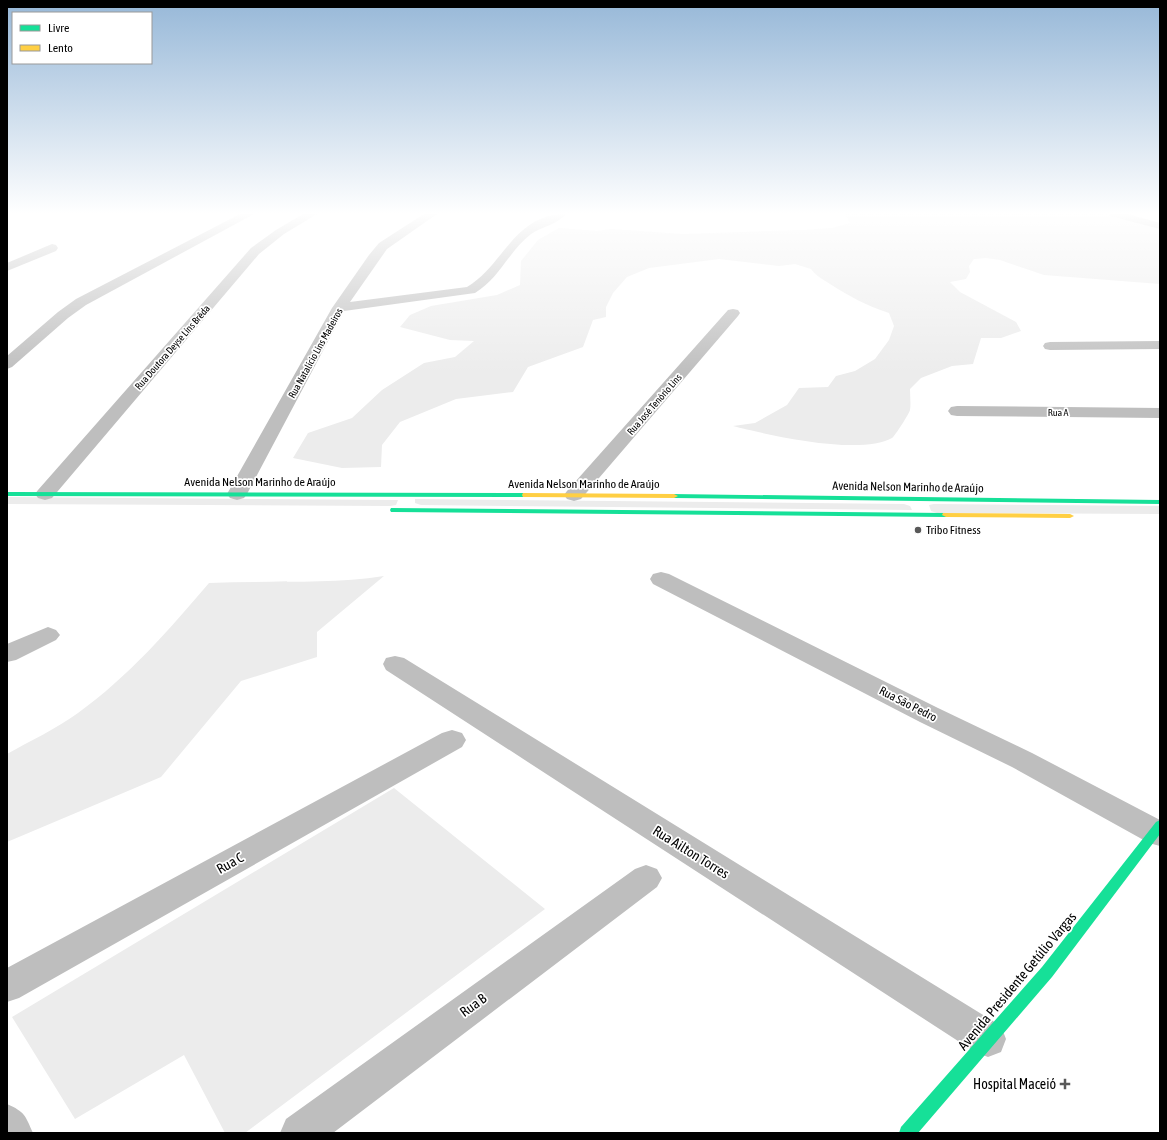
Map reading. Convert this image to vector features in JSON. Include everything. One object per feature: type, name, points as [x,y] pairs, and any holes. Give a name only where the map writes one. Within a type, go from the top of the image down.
[{"type":"main road","name":"Avenida Nelson Marinho de Araújo","points":[[7,494],[574,495],[1160,502]]},
{"type":"main road","points":[[403,510],[408,494]]},
{"type":"main road","points":[[915,499],[922,509],[919,515]]},
{"type":"main road","points":[[387,510],[1082,516]]},
{"type":"main road","name":"Avenida Presidente Getúlio Vargas","points":[[906,1133],[1047,972],[1158,830]]},
{"type":"street","points":[[7,364],[63,315],[81,302],[148,267]]},
{"type":"street","name":"Rua Doutora Deyse Lins Brêda","points":[[45,494],[241,267]]},
{"type":"street","name":"Rua Natalício Lins Madeiros","points":[[237,494],[339,308],[367,267]]},
{"type":"street","points":[[339,308],[470,290],[484,280],[495,267]]},
{"type":"street","name":"Rua José Tenório Lins","points":[[574,495],[733,313]]},
{"type":"street","points":[[1050,346],[1160,345]]},
{"type":"street","name":"Rua A","points":[[957,411],[1160,413]]},
{"type":"street","name":"Rua São Pedro","points":[[661,580],[929,715],[1022,760],[1158,830]]},
{"type":"street","points":[[7,654],[48,635]]},
{"type":"street","name":"Rua Ailton Torres","points":[[395,664],[988,1039]]},
{"type":"street","name":"Rua C","points":[[7,986],[452,740]]},
{"type":"street","name":"Rua B","points":[[300,1133],[646,878]]},
{"type":"street","points":[[7,1124],[13,1133]]},
{"type":"shaded area","points":[[521,267],[655,267],[649,268],[627,277],[613,293],[606,307],[606,317],[593,320],[583,347],[528,367],[513,392],[456,399],[400,422],[382,445],[381,467],[342,468],[293,458],[308,433],[352,418],[382,390],[424,363],[455,357],[474,341],[450,340],[400,327],[410,315],[431,306],[497,295],[520,285]]},
{"type":"shaded area","points":[[805,267],[969,267],[970,272],[966,279],[950,282],[960,292],[1016,322],[1021,331],[1001,338],[981,338],[973,364],[952,366],[921,378],[910,389],[910,410],[902,425],[892,438],[877,443],[859,445],[814,442],[733,426],[755,423],[787,405],[799,388],[828,387],[836,376],[855,371],[875,359],[889,340],[894,326],[889,313],[852,297],[820,278],[811,269]]},
{"type":"shaded area","points":[[1021,267],[1160,267],[1160,284],[1044,275]]},
{"type":"shaded area","points":[[7,497],[398,500],[396,505],[390,506],[7,504]]},
{"type":"shaded area","points":[[415,499],[904,504],[910,506],[912,510],[421,505],[415,503]]},
{"type":"shaded area","points":[[929,505],[1160,506],[1160,514],[937,513],[931,511]]},
{"type":"shaded area","points":[[384,576],[317,632],[317,657],[241,681],[161,777],[7,842],[7,754],[43,735],[78,713],[114,684],[179,618],[209,583],[319,581],[363,579]]},
{"type":"shaded area","points":[[394,788],[545,909],[245,1133],[225,1133],[184,1055],[75,1119],[12,1017]]},
{"type":"traffic: fast","points":[[7,494],[526,495]]},
{"type":"traffic: fast","points":[[674,496],[1160,502]]},
{"type":"traffic: fast","points":[[394,510],[946,515]]},
{"type":"traffic: fast","points":[[907,1133],[1047,972],[1160,825]]},
{"type":"traffic: slow","points":[[526,495],[674,496]]},
{"type":"traffic: slow","points":[[946,515],[1070,516]]},
{"type":"place","name":"Tribo Fitness","points":[[918,530]]},
{"type":"place","name":"Hospital Maceió","points":[[1065,1084]]}]
